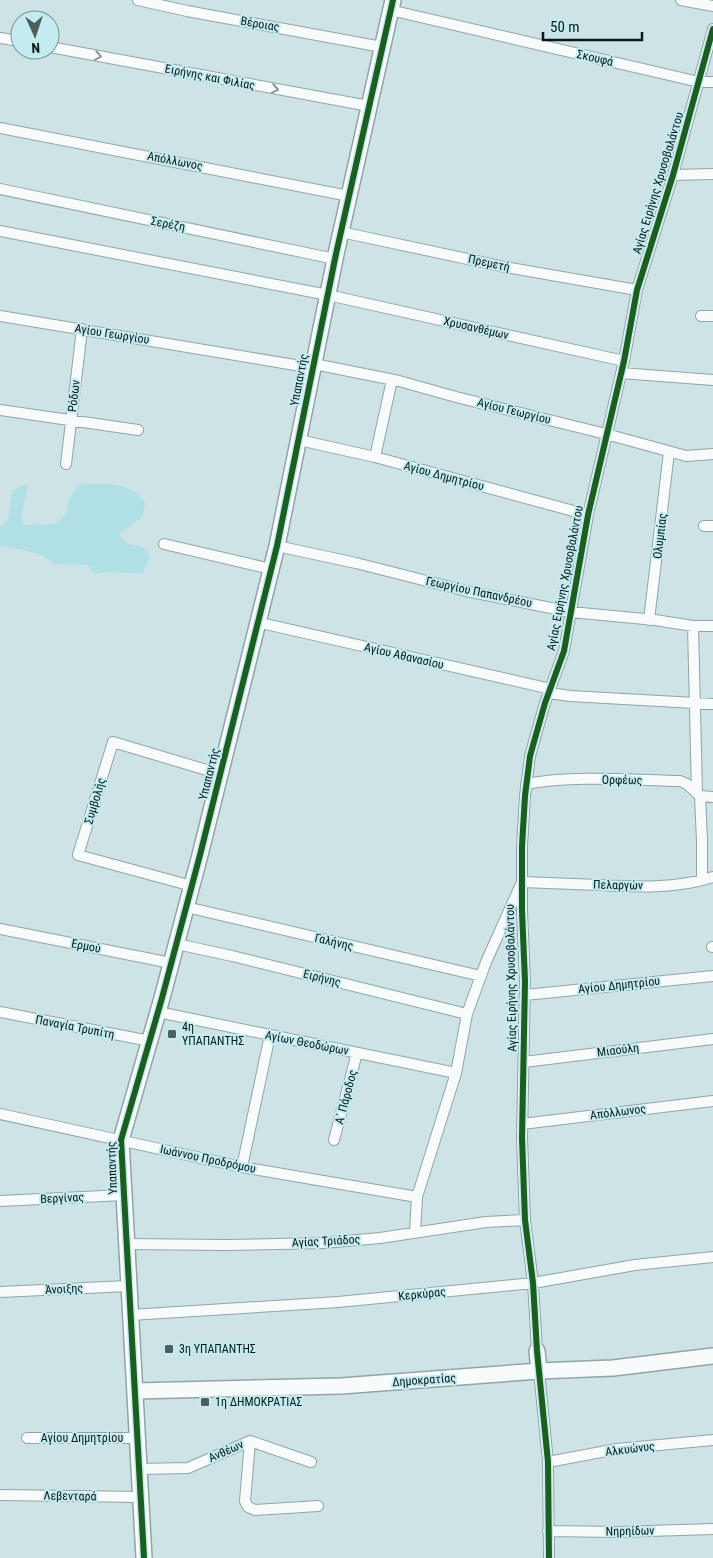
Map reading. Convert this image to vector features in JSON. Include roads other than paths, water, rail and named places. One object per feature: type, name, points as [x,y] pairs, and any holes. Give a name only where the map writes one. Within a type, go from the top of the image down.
[{"type":"street","name":"Βέροιας","points":[[138,0],[187,11],[382,47]]},
{"type":"street","points":[[680,0],[713,6]]},
{"type":"street","name":"Υπαπαντής","points":[[144,1558],[121,1140],[150,1042],[192,886],[277,546],[335,259],[392,5]]},
{"type":"street","name":"Σκουφά","points":[[392,5],[699,82],[713,82]]},
{"type":"street","name":"Αγίας Ειρήνης Χρυσοβαλάντου","points":[[537,1351],[533,1283],[525,1220],[522,1124],[525,995],[522,846],[526,784],[530,756],[545,703],[564,651],[588,515],[624,361],[637,290],[673,175],[713,29]]},
{"type":"street","name":"Ειρήνης και Φιλίας","points":[[60,49],[369,106]]},
{"type":"street","name":"Απόλλωνος","points":[[0,128],[349,196]]},
{"type":"street","points":[[673,175],[713,174]]},
{"type":"street","name":"Σερέζη","points":[[0,189],[335,259]]},
{"type":"street","name":"Χρυσανθέμων","points":[[0,231],[328,295],[624,361]]},
{"type":"street","name":"Πρεμετή","points":[[341,232],[505,267],[637,290]]},
{"type":"street","name":"Αγίου Γεωργίου","points":[[0,316],[392,380],[686,456],[713,454]]},
{"type":"street","points":[[701,316],[713,316]]},
{"type":"street","name":"Ρόδων","points":[[66,464],[82,329]]},
{"type":"street","points":[[621,373],[713,380]]},
{"type":"street","points":[[375,457],[392,380]]},
{"type":"street","points":[[0,410],[138,430]]},
{"type":"street","name":"Αγίου Δημητρίου","points":[[298,440],[375,457],[588,515]]},
{"type":"street","name":"Ολυμπίας","points":[[650,620],[669,452]]},
{"type":"street","points":[[164,544],[271,569]]},
{"type":"street","name":"Γεωργίου Παπανδρέου","points":[[277,546],[356,563],[466,591],[571,612],[693,626],[713,626]]},
{"type":"street","name":"Αγίου Αθανασίου","points":[[257,622],[570,696],[713,704]]},
{"type":"street","points":[[693,626],[702,880]]},
{"type":"street","name":"Συμβολής","points":[[192,886],[78,855],[113,742],[220,774]]},
{"type":"street","name":"Ορφέως","points":[[526,784],[564,779],[680,782],[687,784],[698,794],[713,797]]},
{"type":"street","name":"Πελαργών","points":[[522,882],[672,886],[713,877]]},
{"type":"street","points":[[415,1232],[417,1197],[456,1073],[467,1014],[481,976],[522,882]]},
{"type":"street","name":"Γαλήνης","points":[[186,908],[481,976]]},
{"type":"street","name":"Ερμού","points":[[0,929],[171,963]]},
{"type":"street","name":"Ειρήνης","points":[[176,944],[242,958],[467,1014]]},
{"type":"street","name":"Αγίου Δημητρίου","points":[[525,995],[713,976]]},
{"type":"street","name":"Παναγία Τρυπίτη","points":[[0,1012],[150,1042]]},
{"type":"street","name":"Αγίων Θεοδώρων","points":[[158,1012],[456,1073]]},
{"type":"street","points":[[242,1167],[270,1035]]},
{"type":"street","name":"Μιαούλη","points":[[524,1062],[713,1039]]},
{"type":"street","name":"Α΄ Πάροδος","points":[[334,1140],[357,1053]]},
{"type":"street","name":"Απόλλωνος","points":[[522,1124],[713,1100]]},
{"type":"street","name":"Ιωάννου Προδρόμου","points":[[0,1114],[242,1167],[417,1197]]},
{"type":"street","name":"Βεργίνας","points":[[0,1201],[124,1195]]},
{"type":"street","name":"Αγίας Τριάδος","points":[[126,1244],[226,1245],[323,1243],[380,1238],[486,1222],[525,1220]]},
{"type":"street","name":"Κερκύρας","points":[[130,1315],[338,1302],[533,1283],[635,1265],[713,1257]]},
{"type":"street","name":"Άνοιξης","points":[[0,1292],[128,1286]]},
{"type":"street","points":[[537,1351],[548,1462],[549,1558]]},
{"type":"street","name":"Δημοκρατίας","points":[[135,1391],[341,1386],[539,1371],[613,1368],[713,1356]]},
{"type":"street","name":"Αγίου Δημητρίου","points":[[27,1438],[137,1438]]},
{"type":"street","name":"Αλκυώνυς","points":[[548,1462],[617,1449],[713,1440]]},
{"type":"street","points":[[250,1441],[245,1501],[248,1507],[255,1510],[318,1506]]},
{"type":"street","name":"Ανθέων","points":[[139,1469],[188,1468],[250,1441],[311,1462]]},
{"type":"street","name":"Λεβενταρά","points":[[0,1494],[140,1497]]},
{"type":"street","name":"Νηρηίδων","points":[[548,1531],[617,1532],[713,1529]]},
{"type":"place","name":"4η ΥΠΑΠΑΝΤΗΣ","points":[[172,1034]]},
{"type":"place","name":"3η ΥΠΑΠΑΝΤΗΣ","points":[[169,1349]]},
{"type":"place","name":"1η ΔΗΜΟΚΡΑΤΙΑΣ","points":[[205,1402]]}]
